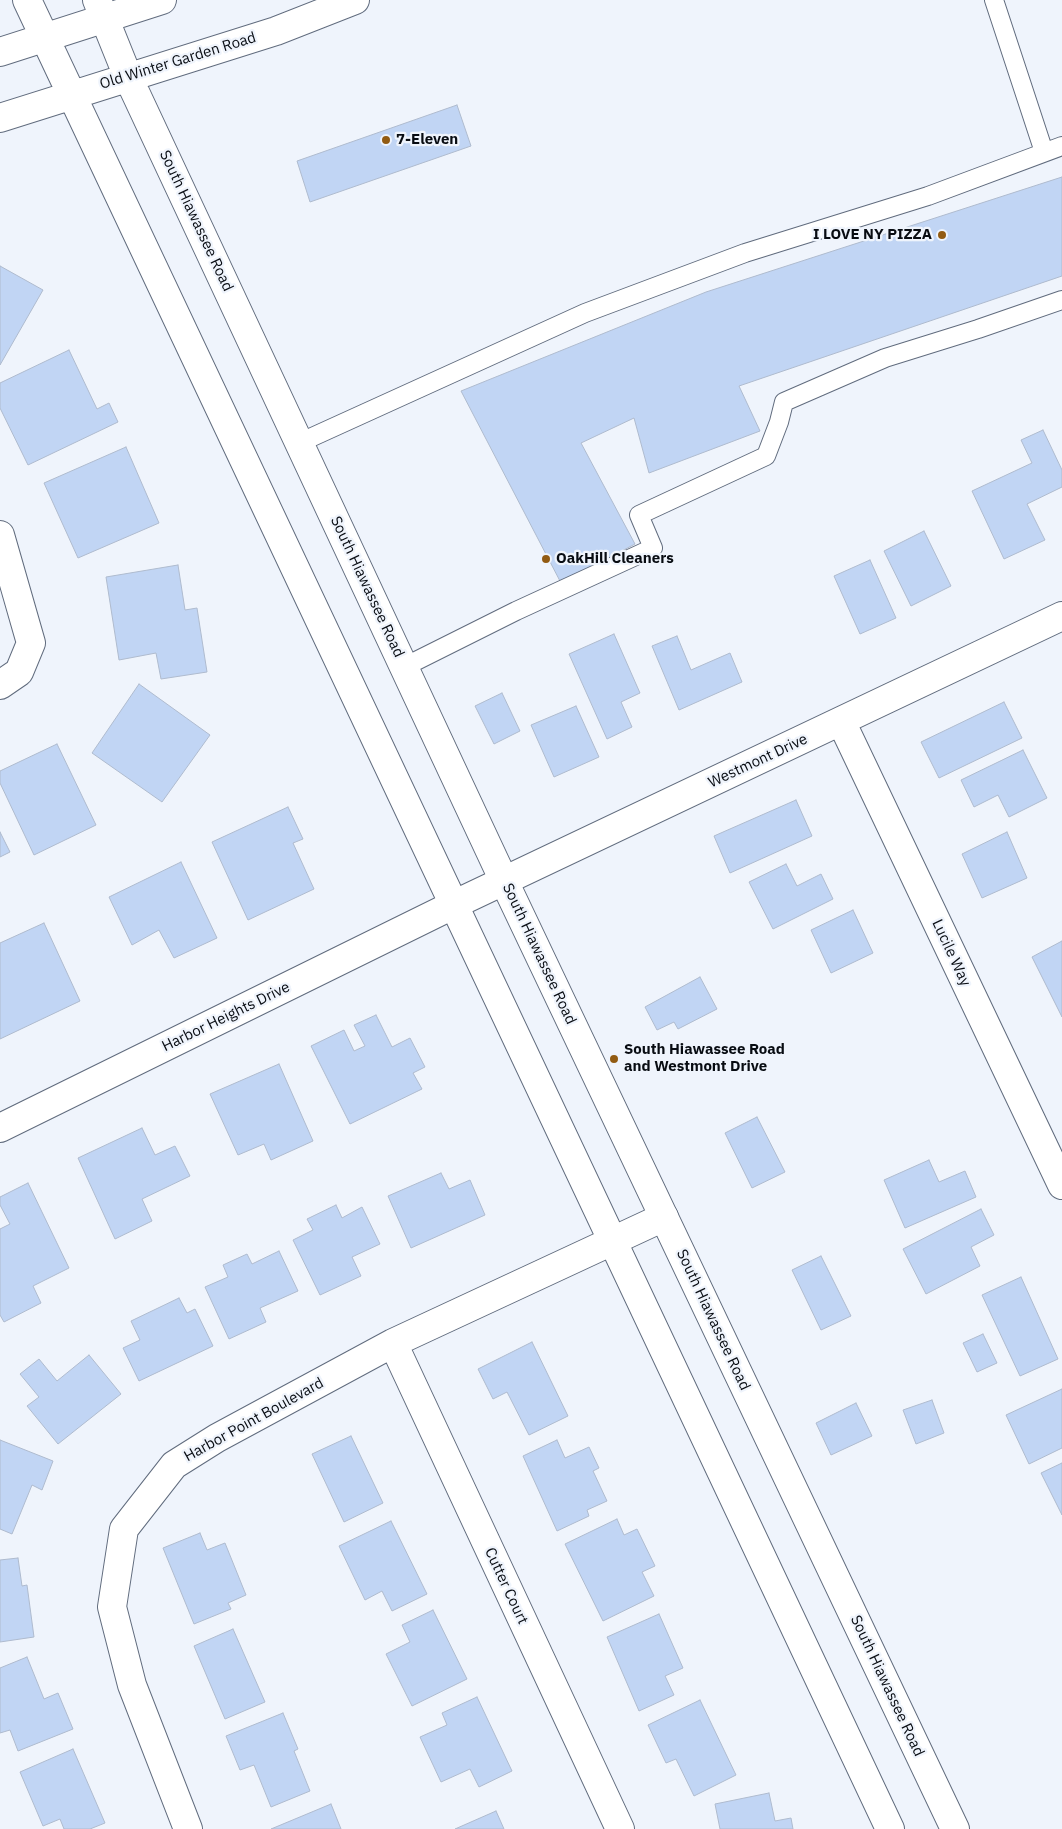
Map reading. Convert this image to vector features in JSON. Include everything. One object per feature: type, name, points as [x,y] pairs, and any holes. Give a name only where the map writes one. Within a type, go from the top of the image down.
[{"type":"street","points":[[27,0],[70,95],[890,1829]]},
{"type":"street","points":[[0,52],[44,38],[101,9],[162,0]]},
{"type":"street","name":"Old Winter Garden Road","points":[[0,118],[276,31],[355,0]]},
{"type":"street","name":"South Hiawassee Road","points":[[101,9],[128,77],[504,881],[955,1829]]},
{"type":"street","points":[[0,535],[31,644],[19,672],[0,685]]},
{"type":"street","name":"Westmont Drive","points":[[453,905],[1062,616]]},
{"type":"street","name":"Lucile Way","points":[[841,721],[1062,1185]]},
{"type":"street","name":"Harbor Heights Drive","points":[[0,1128],[453,905]]},
{"type":"street","name":"Harbor Point Boulevard","points":[[188,1829],[132,1685],[112,1607],[124,1529],[174,1466],[217,1438],[393,1344],[664,1217]]},
{"type":"street","name":"Cutter Court","points":[[393,1344],[620,1829]]},
{"type":"lane","points":[[994,0],[1044,152]]},
{"type":"lane","points":[[300,443],[585,313],[745,253],[928,196],[1062,146]]},
{"type":"lane","points":[[404,667],[516,611],[653,548],[639,515],[766,456],[780,422],[784,402],[885,358],[1062,300]]},
{"type":"building","points":[[457,105],[471,146],[310,202],[297,161]]},
{"type":"building","points":[[1062,177],[1062,276],[739,386],[760,431],[649,473],[634,418],[581,443],[635,544],[561,583],[461,391],[706,292]]},
{"type":"building","points":[[0,266],[43,290],[0,365]]},
{"type":"building","points":[[69,350],[97,409],[109,403],[118,422],[28,465],[0,408],[0,383]]},
{"type":"building","points":[[1043,430],[1062,470],[1062,487],[1027,504],[1045,540],[1004,559],[972,491],[1032,463],[1021,440]]},
{"type":"building","points":[[126,447],[159,523],[78,558],[44,483]]},
{"type":"building","points":[[924,531],[951,586],[911,606],[884,551]]},
{"type":"building","points":[[870,560],[896,618],[860,634],[834,576]]},
{"type":"building","points":[[178,565],[185,610],[197,608],[207,672],[161,679],[156,653],[119,660],[106,577]]},
{"type":"building","points":[[614,634],[640,693],[621,702],[632,727],[607,739],[569,654]]},
{"type":"building","points":[[677,636],[691,670],[730,653],[742,682],[679,710],[652,646]]},
{"type":"building","points":[[139,684],[210,735],[162,802],[92,753]]},
{"type":"building","points":[[502,693],[520,731],[494,744],[475,706]]},
{"type":"building","points":[[1004,702],[1022,738],[939,778],[921,742]]},
{"type":"building","points":[[576,706],[599,757],[554,777],[531,725]]},
{"type":"building","points":[[57,744],[96,825],[34,855],[0,783],[0,771]]},
{"type":"building","points":[[1023,750],[1047,798],[1009,817],[998,795],[974,807],[961,780]]},
{"type":"building","points":[[796,800],[812,836],[730,873],[714,836]]},
{"type":"building","points":[[288,807],[303,839],[293,843],[314,889],[248,920],[212,842]]},
{"type":"building","points":[[0,832],[10,852],[0,857]]},
{"type":"building","points":[[1007,832],[1027,878],[982,898],[962,854]]},
{"type":"building","points":[[181,862],[217,938],[174,958],[159,930],[132,945],[109,897]]},
{"type":"building","points":[[786,864],[797,886],[821,874],[833,899],[773,929],[749,882]]},
{"type":"building","points":[[853,910],[873,953],[831,973],[811,930]]},
{"type":"building","points":[[44,923],[80,1001],[0,1039],[0,943]]},
{"type":"building","points":[[1062,941],[1062,1017],[1032,957]]},
{"type":"building","points":[[700,977],[717,1009],[678,1029],[674,1022],[657,1030],[645,1007]]},
{"type":"building","points":[[376,1015],[392,1047],[410,1038],[425,1067],[413,1073],[422,1089],[350,1124],[311,1046],[344,1030],[354,1051],[365,1046],[354,1025]]},
{"type":"building","points":[[279,1064],[313,1141],[271,1160],[264,1144],[238,1155],[210,1094]]},
{"type":"building","points":[[757,1117],[785,1172],[752,1188],[725,1133]]},
{"type":"building","points":[[142,1128],[155,1155],[175,1146],[190,1176],[142,1199],[152,1221],[115,1239],[78,1158]]},
{"type":"building","points":[[929,1160],[939,1182],[965,1171],[976,1197],[905,1228],[884,1180]]},
{"type":"building","points":[[441,1173],[449,1189],[470,1180],[485,1215],[411,1248],[388,1196]]},
{"type":"building","points":[[28,1183],[69,1268],[33,1286],[41,1303],[4,1322],[0,1315],[0,1229],[10,1224],[0,1205],[0,1197]]},
{"type":"building","points":[[336,1205],[342,1218],[362,1207],[380,1244],[352,1257],[361,1276],[320,1295],[293,1240],[313,1230],[307,1219]]},
{"type":"building","points":[[981,1209],[994,1235],[971,1247],[980,1266],[926,1294],[903,1249]]},
{"type":"building","points":[[279,1251],[298,1291],[260,1308],[266,1322],[229,1339],[205,1287],[228,1277],[223,1265],[247,1254],[252,1264]]},
{"type":"building","points":[[821,1256],[851,1316],[821,1330],[792,1270]]},
{"type":"building","points":[[1021,1277],[1058,1359],[1020,1376],[982,1295]]},
{"type":"building","points":[[179,1298],[187,1313],[195,1309],[213,1346],[139,1381],[123,1348],[140,1340],[131,1321]]},
{"type":"building","points":[[983,1334],[997,1363],[977,1372],[963,1343]]},
{"type":"building","points":[[532,1342],[568,1416],[529,1435],[507,1392],[493,1399],[478,1369]]},
{"type":"building","points":[[89,1355],[121,1394],[58,1444],[27,1406],[39,1397],[20,1374],[39,1359],[57,1381]]},
{"type":"building","points":[[1062,1389],[1062,1448],[1029,1464],[1006,1415]]},
{"type":"building","points":[[932,1400],[944,1433],[916,1444],[903,1410]]},
{"type":"building","points":[[856,1403],[872,1436],[831,1455],[816,1423]]},
{"type":"building","points":[[351,1436],[383,1503],[344,1522],[312,1454]]},
{"type":"building","points":[[0,1440],[53,1461],[42,1490],[32,1485],[12,1534],[0,1529]]},
{"type":"building","points":[[557,1440],[565,1458],[589,1447],[599,1468],[593,1471],[607,1501],[587,1510],[589,1516],[557,1531],[523,1456]]},
{"type":"building","points":[[1062,1463],[1062,1515],[1041,1473]]},
{"type":"building","points":[[617,1519],[624,1535],[637,1529],[655,1566],[642,1572],[654,1596],[603,1621],[565,1544]]},
{"type":"building","points":[[391,1521],[427,1594],[392,1611],[382,1591],[365,1600],[339,1546]]},
{"type":"building","points":[[200,1533],[207,1550],[225,1543],[246,1595],[228,1603],[231,1609],[194,1624],[163,1548]]},
{"type":"building","points":[[18,1558],[22,1586],[27,1585],[34,1637],[0,1642],[0,1560]]},
{"type":"building","points":[[433,1610],[467,1679],[412,1706],[386,1654],[410,1642],[402,1625]]},
{"type":"building","points":[[659,1614],[683,1668],[665,1676],[674,1695],[639,1711],[607,1637]]},
{"type":"building","points":[[233,1629],[265,1702],[225,1719],[194,1646]]},
{"type":"building","points":[[27,1657],[44,1699],[58,1693],[73,1729],[18,1751],[10,1730],[0,1733],[0,1668]]},
{"type":"building","points":[[477,1697],[512,1771],[479,1787],[470,1769],[441,1782],[420,1737],[447,1725],[442,1713]]},
{"type":"building","points":[[700,1700],[736,1775],[694,1796],[676,1759],[666,1763],[648,1725]]},
{"type":"building","points":[[283,1713],[298,1749],[294,1751],[310,1791],[271,1807],[254,1765],[240,1770],[226,1736]]},
{"type":"building","points":[[73,1749],[105,1823],[90,1829],[64,1829],[60,1819],[43,1826],[20,1772]]},
{"type":"building","points":[[769,1793],[775,1821],[791,1818],[793,1829],[720,1829],[715,1804]]},
{"type":"building","points":[[331,1804],[341,1829],[271,1829]]},
{"type":"building","points":[[496,1811],[504,1829],[455,1829]]},
{"type":"place","name":"7-Eleven","points":[[386,140]]},
{"type":"place","name":"I LOVE NY PIZZA","points":[[942,235]]},
{"type":"place","name":"OakHill Cleaners","points":[[546,559]]},
{"type":"place","name":"South Hiawassee Road and Westmont Drive","points":[[614,1059]]}]
